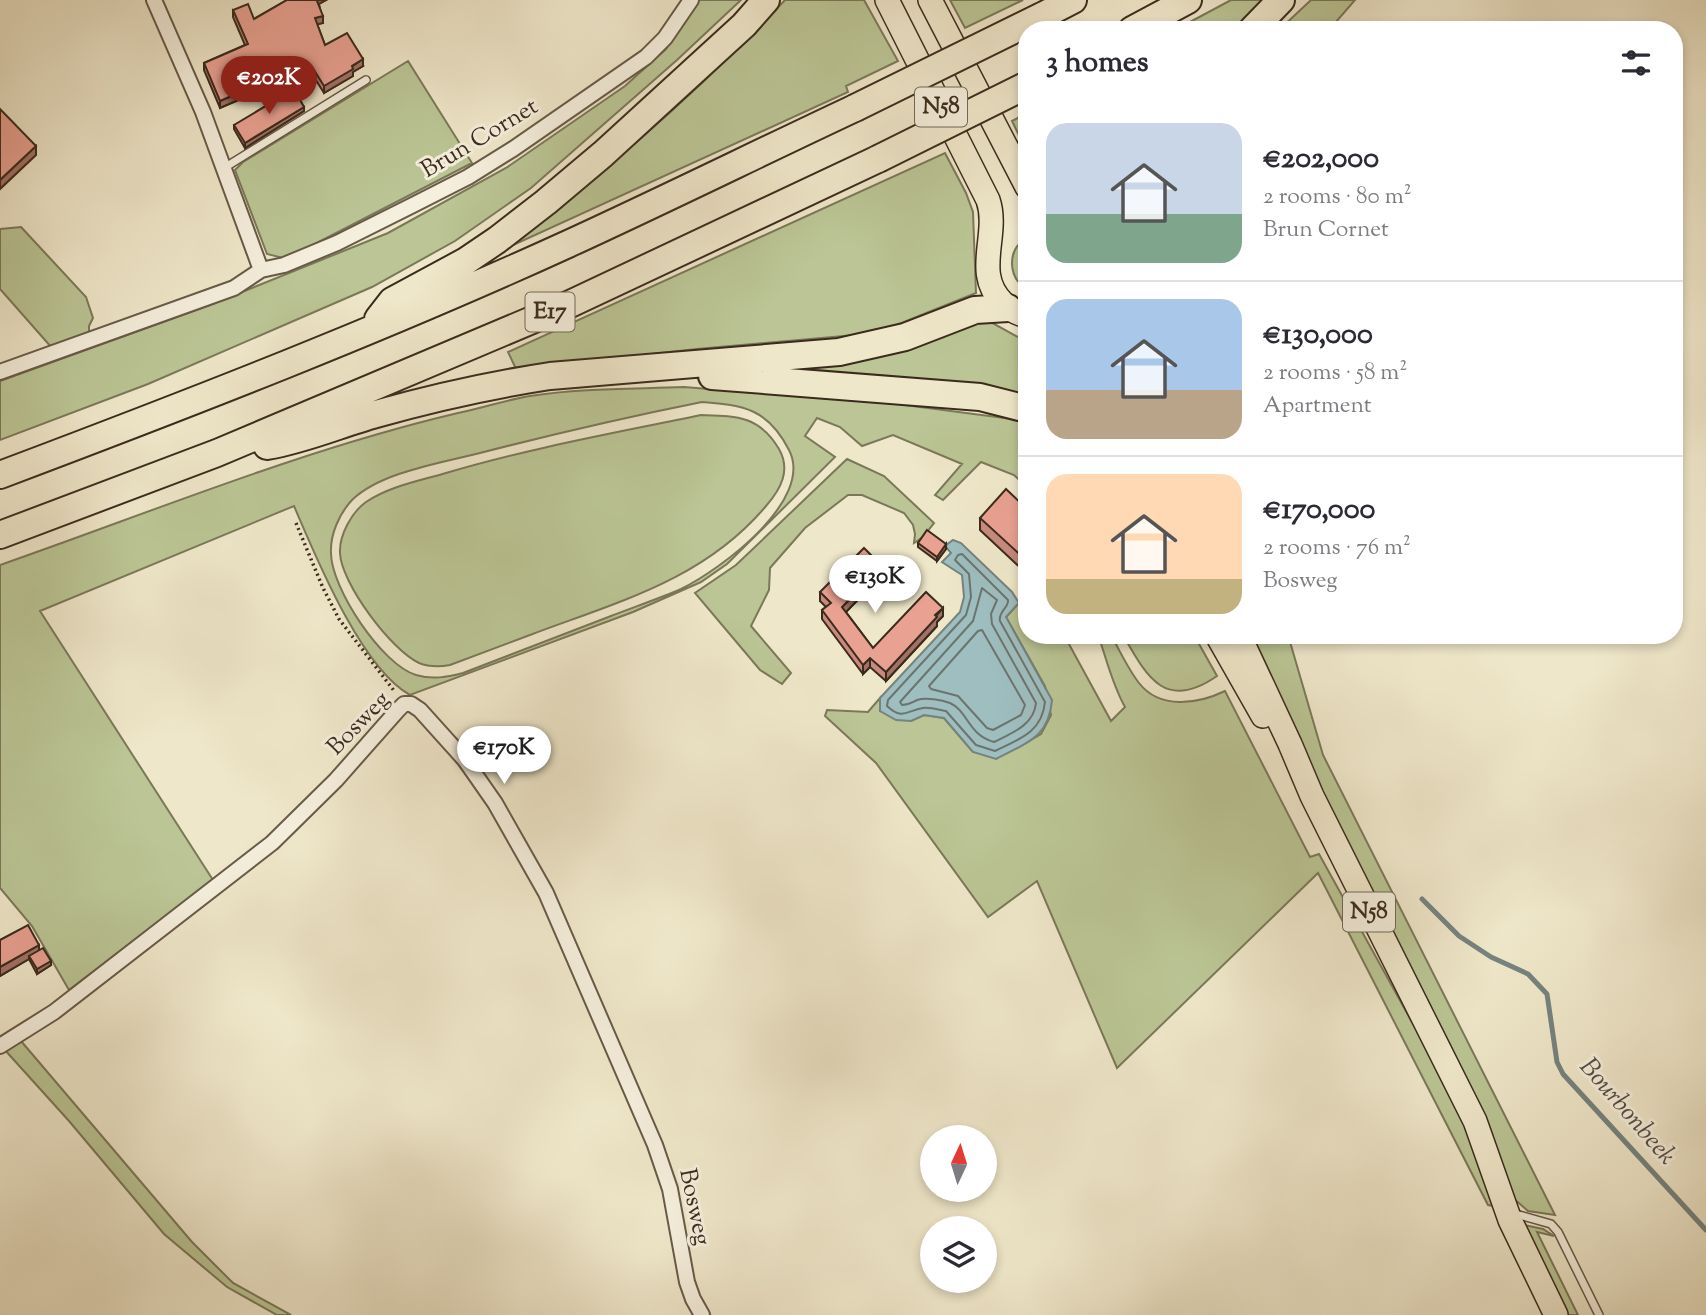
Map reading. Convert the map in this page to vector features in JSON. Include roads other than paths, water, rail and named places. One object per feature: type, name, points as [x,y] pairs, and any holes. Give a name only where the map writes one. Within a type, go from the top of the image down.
[{"type":"highway","points":[[368,331],[392,302],[466,261],[546,202],[603,154],[724,43],[766,0]]},
{"type":"highway","name":"E17","points":[[1032,21],[1073,0]]},
{"type":"highway","points":[[1149,21],[1188,0]]},
{"type":"highway","points":[[1261,21],[1281,0]]},
{"type":"highway","name":"E17","points":[[0,475],[179,408],[368,331],[568,244],[1018,28]]},
{"type":"highway","name":"E17","points":[[0,535],[217,453],[570,304],[878,159],[1018,89]]},
{"type":"highway","points":[[217,453],[286,443],[393,409],[490,386],[550,376],[862,348],[905,337],[975,310],[1018,312]]},
{"type":"highway","points":[[637,370],[980,397],[1018,407]]},
{"type":"main road","name":"N58","points":[[887,0],[988,200],[993,224],[987,256],[988,274],[995,293],[1018,312]]},
{"type":"main road","name":"N58","points":[[930,0],[1018,170]]},
{"type":"main road","name":"N58","points":[[1222,644],[1312,796]]},
{"type":"main road","name":"N58","points":[[1243,644],[1312,796],[1475,1121],[1510,1220],[1556,1315]]},
{"type":"street","points":[[154,0],[203,112],[261,270]]},
{"type":"street","name":"Brun Cornet","points":[[0,372],[234,288],[261,270],[284,265],[337,243],[468,177],[646,57],[665,38],[691,0]]},
{"type":"street","name":"Bosweg","points":[[0,1045],[54,1012],[272,843],[336,780],[404,704],[411,704],[420,710],[465,760],[495,803],[547,893],[655,1145],[670,1189],[687,1282],[692,1299],[702,1315]]},
{"type":"lane","points":[[224,169],[366,80]]},
{"type":"lane","points":[[1510,1220],[1519,1215],[1551,1224],[1558,1231],[1599,1315]]},
{"type":"water","points":[[953,540],[961,543],[1012,592],[1018,604],[1006,617],[1018,639],[1018,644],[1021,644],[1052,700],[1050,713],[1041,731],[1026,743],[996,759],[973,752],[944,718],[924,715],[911,721],[896,720],[880,711],[880,698],[960,612],[964,597],[962,575],[942,562],[951,553],[945,546]]},
{"type":"waterway","name":"Bourbonbeek","points":[[1422,899],[1459,936],[1491,957],[1528,974],[1547,994],[1557,1062],[1563,1074],[1706,1230]]}]
